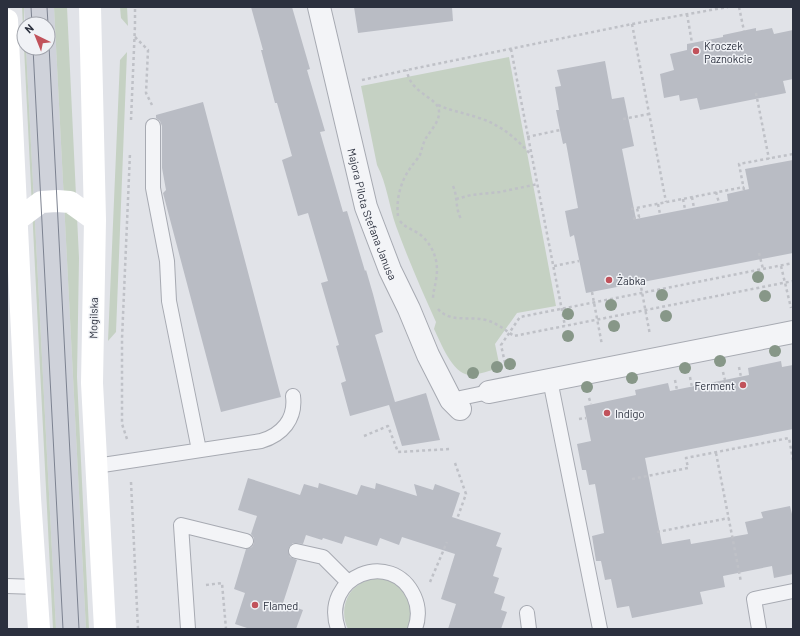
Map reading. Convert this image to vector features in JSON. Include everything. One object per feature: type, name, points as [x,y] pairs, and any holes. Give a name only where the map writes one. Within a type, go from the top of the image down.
[{"type":"main road","name":"Mogilska","points":[[90,7],[96,220],[92,383],[105,629]]},
{"type":"main road","points":[[7,20],[30,498],[39,629]]},
{"type":"main road","points":[[17,220],[41,202],[57,201],[70,202],[96,220]]},
{"type":"street","name":"Majora Pilota Stefana Janusa","points":[[319,7],[366,207],[390,270],[409,309],[428,355],[455,404]]},
{"type":"street","points":[[489,392],[654,359],[792,322]]},
{"type":"lane","points":[[152,126],[153,188],[168,261],[169,301],[199,450]]},
{"type":"lane","points":[[550,380],[600,629]]},
{"type":"lane","points":[[455,404],[489,392]]},
{"type":"lane","points":[[96,466],[261,441],[275,436],[290,420],[294,405],[293,396]]},
{"type":"lane","points":[[188,629],[181,525],[246,541]]},
{"type":"lane","points":[[296,551],[323,557],[348,582]]},
{"type":"lane","points":[[338,629],[335,615],[337,600],[341,590],[356,576],[366,572],[377,571],[387,572],[401,580],[412,591],[416,601],[418,618],[415,629]]},
{"type":"lane","points":[[7,586],[37,587]]},
{"type":"lane","points":[[759,629],[754,599],[793,591]]},
{"type":"lane","points":[[527,613],[529,629]]},
{"type":"path","points":[[131,124],[135,7]]},
{"type":"path","points":[[355,82],[632,24],[728,7]]},
{"type":"path","points":[[739,7],[744,30]]},
{"type":"path","points":[[687,14],[692,43]]},
{"type":"path","points":[[632,24],[666,202]]},
{"type":"path","points":[[135,36],[148,50],[146,93],[153,109],[152,126]]},
{"type":"path","points":[[511,49],[565,326]]},
{"type":"path","points":[[407,70],[407,74],[416,89],[436,102],[440,110],[438,120],[404,179],[399,194],[397,211],[401,223],[421,235],[433,249],[437,265],[437,276],[433,292],[434,303]]},
{"type":"path","points":[[756,93],[769,158]]},
{"type":"path","points":[[438,105],[478,118],[503,129],[514,137],[532,155]]},
{"type":"path","points":[[623,119],[649,114]]},
{"type":"path","points":[[527,137],[560,130]]},
{"type":"path","points":[[130,148],[122,338],[122,424],[128,441],[130,461],[138,629]]},
{"type":"path","points":[[631,209],[744,188],[739,164],[793,154]]},
{"type":"path","points":[[456,199],[471,194],[500,192],[538,184]]},
{"type":"path","points":[[453,186],[456,199],[456,210],[461,219]]},
{"type":"path","points":[[716,192],[718,203]]},
{"type":"path","points":[[692,197],[694,208]]},
{"type":"path","points":[[683,199],[685,209]]},
{"type":"path","points":[[658,204],[660,214]]},
{"type":"path","points":[[632,219],[639,217],[637,208]]},
{"type":"path","points":[[759,253],[763,269]]},
{"type":"path","points":[[554,266],[580,261]]},
{"type":"path","points":[[505,366],[501,345],[520,317],[793,263]]},
{"type":"path","points":[[782,266],[792,322]]},
{"type":"path","points":[[639,276],[654,359]]},
{"type":"path","points":[[437,307],[448,316],[492,322],[514,336],[793,281]]},
{"type":"path","points":[[592,292],[606,369]]},
{"type":"path","points":[[739,365],[741,377]]},
{"type":"path","points":[[722,368],[725,380]]},
{"type":"path","points":[[690,374],[692,387]]},
{"type":"path","points":[[675,377],[677,390]]},
{"type":"path","points":[[364,436],[388,426],[398,452],[450,449]]},
{"type":"path","points":[[632,479],[688,468],[686,458],[789,438],[793,460]]},
{"type":"path","points":[[716,452],[742,585]]},
{"type":"path","points":[[456,463],[466,494],[457,519]]},
{"type":"path","points":[[657,532],[729,518]]},
{"type":"path","points":[[431,580],[447,542]]},
{"type":"path","points":[[185,587],[222,583],[226,629]]},
{"type":"shaded area","points":[[24,7],[54,7],[54,16],[25,16]]},
{"type":"shaded area","points":[[56,46],[86,629],[56,629],[26,56],[56,56]]},
{"type":"green space","points":[[22,7],[24,7],[24,16],[22,16]]},
{"type":"green space","points":[[54,7],[67,7],[79,258],[77,377],[89,629],[86,629],[56,46],[56,16],[54,16]]},
{"type":"green space","points":[[120,7],[127,7],[128,26],[121,18]]},
{"type":"green space","points":[[127,52],[116,332],[108,341],[120,60]]},
{"type":"green space","points":[[24,56],[26,56],[56,629],[53,629]]},
{"type":"green space","points":[[509,57],[556,306],[517,313],[495,344],[500,368],[469,375],[457,369],[452,363],[434,329],[436,322],[415,275],[401,238],[377,165],[361,86]]},
{"type":"green space","points":[[379,578],[391,581],[398,585],[407,595],[412,608],[411,622],[408,629],[348,629],[345,622],[344,608],[349,595],[359,584],[368,580]]},
{"type":"building","points":[[251,7],[292,7],[310,69],[307,70],[325,131],[320,132],[343,212],[347,211],[365,271],[366,270],[383,332],[375,335],[395,402],[426,393],[440,440],[402,446],[389,405],[350,416],[341,383],[346,381],[336,346],[339,345],[321,283],[328,281],[308,213],[298,216],[282,160],[292,156],[277,103],[275,103],[261,50],[263,50]]},
{"type":"building","points":[[354,7],[452,7],[453,21],[358,33]]},
{"type":"building","points":[[756,28],[756,31],[772,28],[774,34],[793,30],[793,79],[783,81],[786,93],[700,110],[697,98],[680,101],[679,95],[664,98],[660,74],[674,70],[670,54],[687,50],[687,44],[723,37],[723,35]]},
{"type":"building","points":[[605,61],[612,99],[624,97],[634,146],[622,149],[636,219],[728,201],[727,194],[749,189],[745,169],[793,160],[793,253],[586,293],[574,235],[570,237],[565,211],[578,208],[566,143],[563,144],[556,110],[559,110],[555,87],[561,86],[557,70]]},
{"type":"building","points":[[203,102],[281,397],[221,412],[163,193],[166,190],[162,168],[162,126],[160,121],[156,118],[156,115]]},
{"type":"building","points":[[781,361],[782,367],[793,365],[793,429],[645,458],[662,544],[690,539],[691,544],[748,534],[745,522],[763,518],[761,512],[790,506],[793,518],[793,574],[774,578],[772,566],[723,576],[725,587],[700,592],[703,604],[632,618],[629,606],[617,608],[611,579],[605,580],[601,561],[596,561],[592,536],[604,533],[595,484],[589,485],[586,470],[582,470],[577,444],[591,441],[584,406],[636,395],[635,390],[668,383],[670,391],[749,375],[748,368]]},
{"type":"building","points":[[248,478],[300,495],[304,484],[318,488],[319,483],[357,495],[361,485],[375,489],[376,483],[417,496],[414,484],[433,490],[435,484],[460,493],[452,517],[501,533],[496,546],[502,548],[493,576],[499,578],[494,593],[505,597],[501,610],[507,612],[501,629],[448,629],[456,604],[441,599],[455,554],[402,537],[399,545],[380,538],[377,546],[345,536],[342,544],[323,538],[322,540],[306,535],[303,544],[293,543],[288,550],[290,557],[297,560],[283,603],[303,610],[296,629],[250,629],[235,624],[245,593],[234,589],[246,549],[252,547],[254,543],[254,538],[251,534],[257,516],[238,510]]},
{"type":"tram line","points":[[31,7],[32,16]]},
{"type":"tram line","points":[[47,7],[48,16]]},
{"type":"tram line","points":[[33,56],[63,629]]},
{"type":"tram line","points":[[50,56],[79,629]]},
{"type":"place","name":"Kroczek Paznokcie","points":[[696,51]]},
{"type":"place","name":"Żabka","points":[[609,280]]},
{"type":"place","name":"Ferment","points":[[743,385]]},
{"type":"place","name":"Indigo","points":[[607,413]]},
{"type":"place","name":"Flamed","points":[[255,605]]}]
